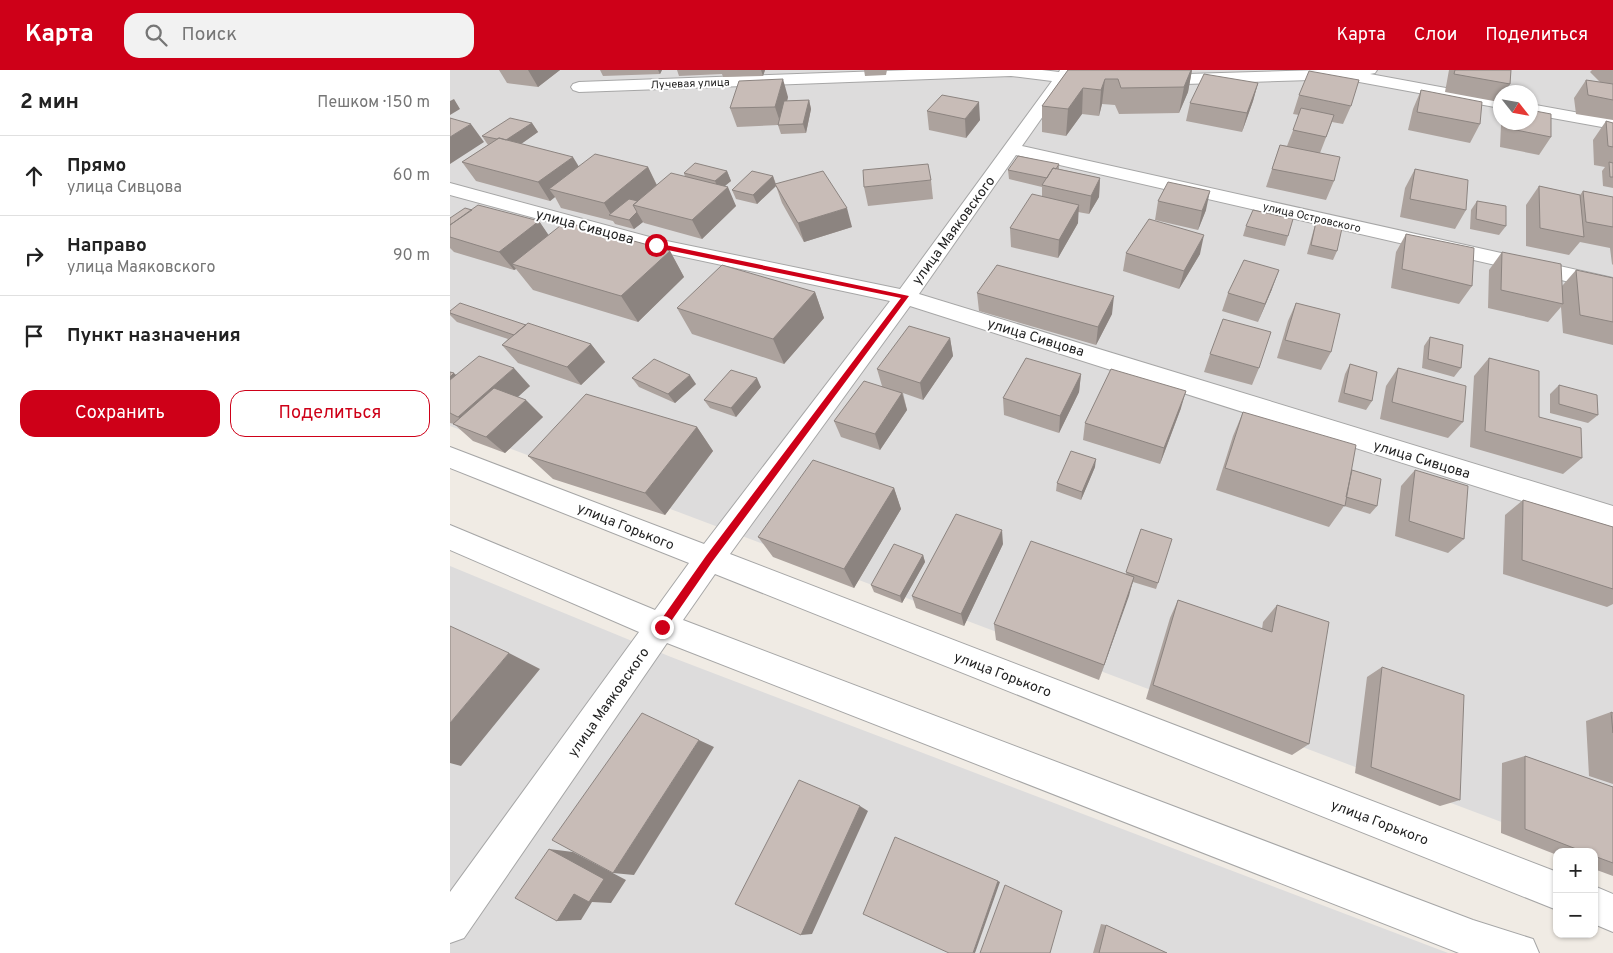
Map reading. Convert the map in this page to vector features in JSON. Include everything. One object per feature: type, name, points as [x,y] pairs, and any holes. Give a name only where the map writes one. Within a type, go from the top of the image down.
[{"type":"street","points":[[1139,81],[1342,74],[1369,70]]},
{"type":"street","name":"Лучевая улица","points":[[579,86],[1012,71],[1069,75]]},
{"type":"street","points":[[1342,74],[1493,102]]},
{"type":"street","name":"улица Маяковского","points":[[450,924],[709,559],[1011,150],[1069,75]]},
{"type":"street","points":[[1538,110],[1613,124]]},
{"type":"street","name":"улица Островского","points":[[1011,150],[1613,285]]},
{"type":"street","name":"улица Сивцова","points":[[450,189],[656,245],[905,296],[1613,518]]},
{"type":"street","name":"улица Горького","points":[[450,457],[1553,889]]},
{"type":"street","points":[[450,537],[662,627],[1464,935],[1519,953]]},
{"type":"street","points":[[1598,907],[1613,913]]},
{"type":"shaded area","points":[[450,70],[1613,70],[1613,864],[1598,855],[1598,848],[1570,848],[450,426]]},
{"type":"shaded area","points":[[450,566],[671,657],[1448,953],[450,953]]},
{"type":"building","points":[[1068,70],[1191,70],[1184,87],[1121,88],[1118,79],[1105,79],[1101,90],[1083,88],[1068,109],[1042,106]]},
{"type":"building","points":[[1455,70],[1511,70],[1510,84],[1454,74]]},
{"type":"building","points":[[1309,71],[1359,80],[1351,106],[1299,95]]},
{"type":"building","points":[[1204,74],[1258,83],[1247,113],[1190,103]]},
{"type":"building","points":[[783,79],[775,107],[730,108],[739,81]]},
{"type":"building","points":[[1586,80],[1613,84],[1613,100],[1588,95]]},
{"type":"building","points":[[1421,90],[1482,102],[1480,124],[1417,112]]},
{"type":"building","points":[[942,95],[979,102],[965,119],[927,111]]},
{"type":"building","points":[[809,100],[803,124],[778,125],[784,101]]},
{"type":"building","points":[[1301,108],[1334,115],[1326,137],[1293,130]]},
{"type":"building","points":[[1538,112],[1551,114],[1551,137],[1516,130],[1538,130]]},
{"type":"building","points":[[450,118],[471,124],[450,137]]},
{"type":"building","points":[[510,118],[532,123],[506,140],[482,136]]},
{"type":"building","points":[[1606,121],[1613,123],[1613,147],[1608,146]]},
{"type":"building","points":[[499,138],[573,157],[538,182],[462,162]]},
{"type":"building","points":[[1280,145],[1340,157],[1334,181],[1272,169]]},
{"type":"building","points":[[595,154],[648,167],[604,203],[549,189]]},
{"type":"building","points":[[1018,156],[1059,164],[1056,169],[1053,168],[1047,178],[1008,170]]},
{"type":"building","points":[[1609,162],[1613,163],[1613,177],[1610,177]]},
{"type":"building","points":[[695,163],[727,171],[715,181],[684,173]]},
{"type":"building","points":[[928,164],[931,180],[864,187],[863,170]]},
{"type":"building","points":[[1053,168],[1100,178],[1091,196],[1042,185]]},
{"type":"building","points":[[1415,169],[1468,180],[1466,210],[1410,199]]},
{"type":"building","points":[[752,171],[773,176],[753,195],[732,190]]},
{"type":"building","points":[[823,171],[847,208],[798,223],[775,184]]},
{"type":"building","points":[[671,173],[728,187],[692,220],[633,205]]},
{"type":"building","points":[[1168,182],[1210,191],[1202,211],[1158,201]]},
{"type":"building","points":[[1539,186],[1580,195],[1584,237],[1540,228]]},
{"type":"building","points":[[1583,191],[1613,197],[1613,227],[1586,222]]},
{"type":"building","points":[[1032,194],[1079,205],[1059,240],[1010,228]]},
{"type":"building","points":[[629,199],[638,201],[633,205],[637,212],[629,220],[609,215]]},
{"type":"building","points":[[1477,201],[1506,206],[1506,226],[1476,219]]},
{"type":"building","points":[[478,205],[539,221],[499,252],[450,237],[450,225]]},
{"type":"building","points":[[465,208],[472,210],[450,225],[450,218]]},
{"type":"building","points":[[1253,210],[1293,219],[1288,236],[1246,226]]},
{"type":"building","points":[[1149,219],[1204,235],[1184,271],[1126,253]]},
{"type":"building","points":[[565,222],[670,251],[621,296],[512,264]]},
{"type":"building","points":[[1316,222],[1342,228],[1337,251],[1311,245]]},
{"type":"building","points":[[1406,234],[1474,248],[1472,286],[1402,269]]},
{"type":"building","points":[[1502,252],[1561,264],[1563,304],[1501,290]]},
{"type":"building","points":[[1244,260],[1279,270],[1265,304],[1228,293]]},
{"type":"building","points":[[722,265],[815,292],[773,339],[677,308]]},
{"type":"building","points":[[997,265],[1114,296],[1098,327],[977,293]]},
{"type":"building","points":[[1576,270],[1613,278],[1613,322],[1580,315]]},
{"type":"building","points":[[460,303],[526,325],[514,335],[450,313]]},
{"type":"building","points":[[1296,303],[1340,314],[1331,352],[1285,340]]},
{"type":"building","points":[[1223,319],[1271,332],[1259,368],[1210,354]]},
{"type":"building","points":[[528,323],[591,344],[567,367],[502,345]]},
{"type":"building","points":[[909,326],[950,338],[920,383],[877,369]]},
{"type":"building","points":[[1430,337],[1463,345],[1461,368],[1428,359]]},
{"type":"building","points":[[479,356],[514,368],[458,417],[450,413],[450,380]]},
{"type":"building","points":[[1026,358],[1081,374],[1060,416],[1003,398]]},
{"type":"building","points":[[1489,358],[1539,371],[1539,417],[1581,428],[1582,458],[1485,431]]},
{"type":"building","points":[[654,359],[690,375],[668,394],[632,378]]},
{"type":"building","points":[[1350,364],[1377,372],[1372,401],[1344,393]]},
{"type":"building","points":[[1398,368],[1466,386],[1463,422],[1392,402]]},
{"type":"building","points":[[1111,369],[1186,391],[1164,448],[1085,423]]},
{"type":"building","points":[[731,370],[757,378],[731,408],[704,400]]},
{"type":"building","points":[[864,381],[902,393],[875,434],[834,421]]},
{"type":"building","points":[[1559,385],[1597,395],[1598,415],[1559,404]]},
{"type":"building","points":[[494,388],[526,400],[486,437],[453,424]]},
{"type":"building","points":[[586,394],[697,427],[645,493],[528,456]]},
{"type":"building","points":[[1243,412],[1356,445],[1345,506],[1225,468]]},
{"type":"building","points":[[1071,451],[1096,459],[1082,492],[1057,483]]},
{"type":"building","points":[[813,460],[894,488],[844,569],[758,537]]},
{"type":"building","points":[[1352,470],[1381,479],[1377,506],[1346,497]]},
{"type":"building","points":[[1415,470],[1468,486],[1464,539],[1409,521]]},
{"type":"building","points":[[1523,500],[1613,527],[1613,589],[1522,560]]},
{"type":"building","points":[[956,514],[1002,530],[961,614],[912,596]]},
{"type":"building","points":[[1141,529],[1172,539],[1158,583],[1126,572]]},
{"type":"building","points":[[1031,541],[1134,577],[1104,665],[994,624]]},
{"type":"building","points":[[894,544],[923,555],[900,596],[871,585]]},
{"type":"building","points":[[1178,600],[1272,632],[1277,605],[1329,622],[1309,744],[1153,685]]},
{"type":"building","points":[[450,626],[509,653],[450,723]]},
{"type":"building","points":[[1382,667],[1464,695],[1460,800],[1371,767]]},
{"type":"building","points":[[1611,712],[1613,713],[1613,733]]},
{"type":"building","points":[[642,713],[699,740],[613,873],[552,840]]},
{"type":"building","points":[[1525,756],[1613,787],[1613,863],[1598,857],[1598,848],[1574,848],[1525,829]]},
{"type":"building","points":[[799,780],[860,806],[801,935],[735,904]]},
{"type":"building","points":[[895,837],[998,881],[973,953],[949,953],[863,914]]},
{"type":"building","points":[[549,849],[604,879],[589,902],[574,894],[557,921],[515,898]]},
{"type":"building","points":[[1005,885],[1062,911],[1050,953],[980,953]]},
{"type":"building","points":[[1106,925],[1167,953],[1099,953]]},
{"type":"route","points":[[656,245],[905,296],[709,559],[662,627]]}]
